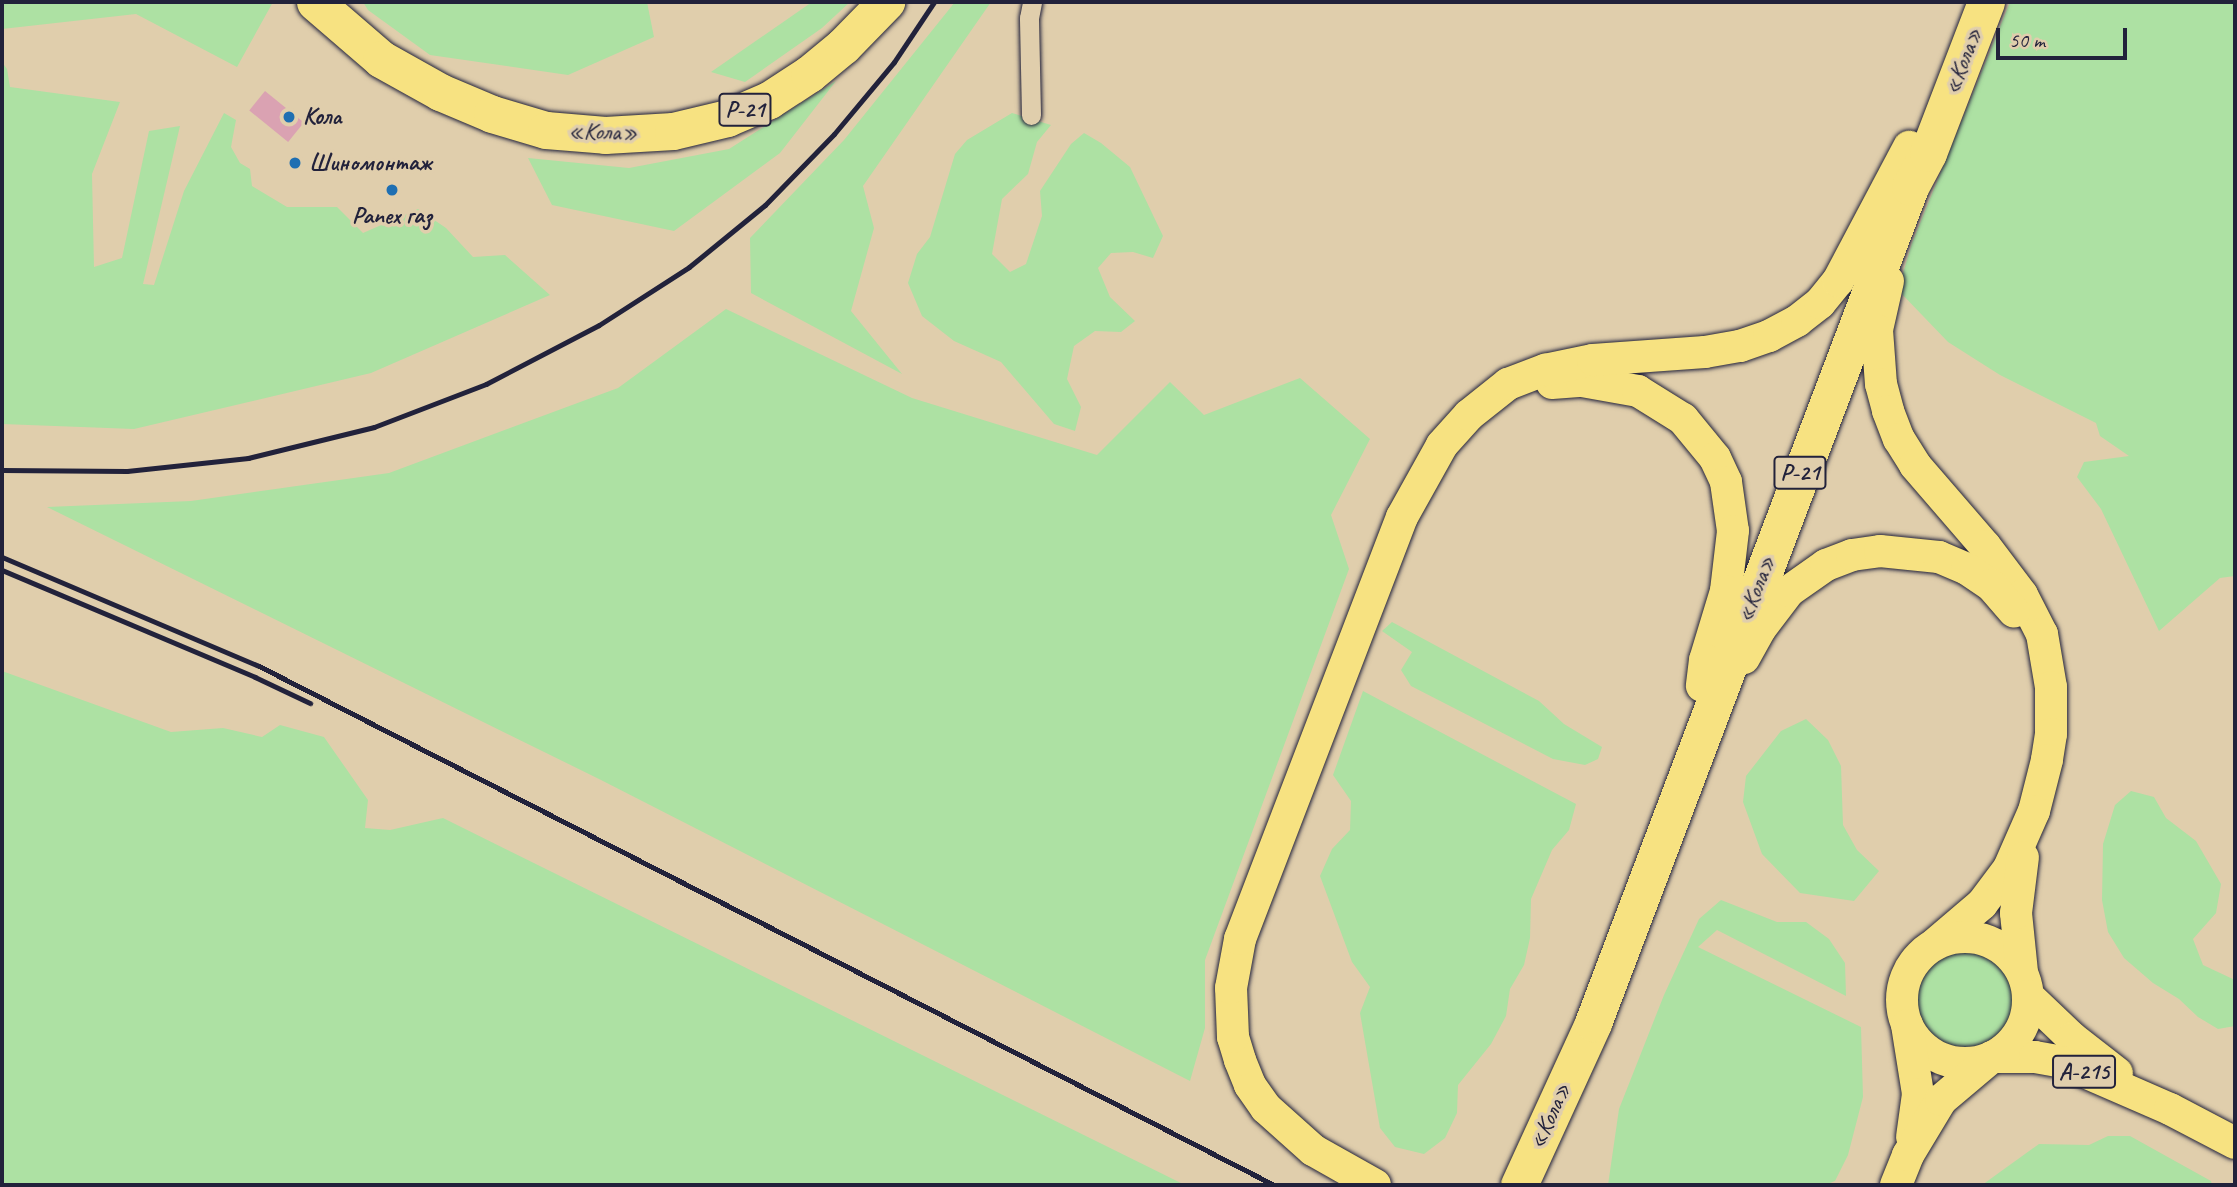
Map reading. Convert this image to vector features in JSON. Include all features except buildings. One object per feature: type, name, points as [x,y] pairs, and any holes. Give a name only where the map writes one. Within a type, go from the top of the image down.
[{"type":"highway","name":"«Кола»","points":[[315,2],[381,59],[440,92],[492,114],[546,130],[605,135],[673,131],[727,118],[769,100],[809,74],[843,46],[886,2]]},
{"type":"highway","name":"«Кола»","points":[[1521,1181],[1593,1023],[1681,796],[1687,770],[1900,213],[1966,2]]},
{"type":"highway","name":"«Кола»","points":[[1521,1181],[1575,1015],[1702,685],[1714,665],[1895,196],[1986,2]]},
{"type":"main road","points":[[1375,1185],[1313,1150],[1266,1108],[1250,1085],[1233,1037],[1231,988],[1244,927],[1402,517],[1442,445],[1469,415],[1508,384],[1545,370],[1593,360],[1705,352],[1740,346],[1769,336],[1797,321],[1820,303],[1838,281],[1918,150]]},
{"type":"main road","points":[[1896,1185],[1908,1155],[1941,1100],[2020,1031],[2025,984],[2017,893],[2030,821],[2051,734],[2048,663],[2042,634],[2022,595],[1985,546],[1915,465],[1899,439],[1881,384],[1877,330],[1882,303],[1920,190],[1918,150]]},
{"type":"main road","points":[[1469,415],[1529,389],[1556,382],[1582,381],[1638,391],[1661,402],[1700,437],[1726,482],[1733,531],[1727,591],[1705,660],[1702,685]]},
{"type":"main road","points":[[1681,796],[1696,772],[1746,653],[1773,610],[1789,590],[1807,577],[1852,555],[1880,551],[1911,552],[1939,557],[1967,569],[2008,603],[2048,663]]},
{"type":"main road","points":[[1908,1155],[1918,1094],[1903,1010],[1904,984],[1915,961],[1975,911],[1997,887],[2030,821]]},
{"type":"main road","points":[[1935,944],[1960,937],[1986,940],[2007,952],[2025,984]]},
{"type":"main road","name":"А-215","points":[[2025,984],[2089,1052],[2170,1109]]},
{"type":"main road","points":[[1907,1023],[1921,1044],[1942,1058],[1967,1063],[1992,1057]]},
{"type":"main road","name":"А-215","points":[[1992,1057],[2035,1057],[2062,1062],[2170,1109],[2235,1143]]},
{"type":"street","points":[[1031,115],[1029,18],[1032,2]]},
{"type":"green space","points":[[2,2],[273,2],[237,67],[136,14],[2,29]]},
{"type":"green space","points":[[363,2],[647,2],[654,37],[568,75],[430,55],[368,10]]},
{"type":"green space","points":[[812,2],[850,2],[822,28],[745,82],[711,72]]},
{"type":"green space","points":[[955,2],[991,2],[863,186],[874,228],[851,311],[902,374],[751,293],[750,238],[844,140]]},
{"type":"green space","points":[[2010,2],[2235,2],[2235,576],[2220,578],[2159,631],[2101,509],[2077,477],[2084,462],[2129,456],[2100,436],[2096,423],[2000,375],[1948,342],[1898,290],[1912,243]]},
{"type":"green space","points":[[2,62],[7,69],[10,87],[120,102],[92,174],[94,267],[122,258],[149,131],[180,126],[143,284],[154,285],[184,191],[224,113],[236,120],[231,147],[240,163],[250,169],[252,186],[287,207],[337,207],[363,233],[418,209],[446,228],[473,257],[505,255],[550,295],[371,373],[134,429],[2,424]]},
{"type":"green space","points":[[836,81],[780,153],[674,231],[552,205],[528,158],[629,168],[729,149]]},
{"type":"green space","points":[[1012,113],[1051,125],[1037,142],[1028,174],[1002,199],[992,254],[1010,272],[1026,264],[1042,216],[1040,191],[1071,144],[1084,133],[1130,167],[1163,236],[1153,258],[1133,252],[1111,253],[1098,268],[1110,297],[1135,321],[1121,332],[1095,331],[1074,346],[1067,379],[1081,407],[1075,431],[1054,424],[1001,362],[954,341],[922,316],[908,283],[917,254],[930,237],[955,154],[967,140]]},
{"type":"green space","points":[[726,309],[912,398],[1097,455],[1170,382],[1204,415],[1300,378],[1370,439],[1331,515],[1349,569],[1205,960],[1205,1028],[1190,1081],[601,780],[47,507],[191,501],[389,473],[618,388]]},
{"type":"green space","points":[[1392,622],[1539,701],[1564,724],[1602,747],[1598,759],[1585,765],[1553,759],[1411,686],[1401,670],[1412,652],[1382,631]]},
{"type":"green space","points":[[2,671],[171,732],[223,728],[262,737],[280,725],[324,737],[368,800],[365,828],[390,830],[443,818],[1185,1185],[2,1185]]},
{"type":"green space","points":[[1363,691],[1576,804],[1569,830],[1552,850],[1531,899],[1530,938],[1524,965],[1510,989],[1506,1016],[1491,1044],[1458,1085],[1457,1113],[1445,1138],[1424,1154],[1395,1147],[1380,1128],[1360,1013],[1370,987],[1352,962],[1320,876],[1332,849],[1350,830],[1351,801],[1333,775]]},
{"type":"green space","points":[[1806,719],[1828,740],[1841,766],[1843,825],[1857,850],[1879,871],[1854,901],[1800,893],[1762,854],[1743,802],[1746,776],[1781,731]]},
{"type":"green space","points":[[2131,791],[2154,797],[2166,818],[2196,841],[2221,884],[2216,913],[2193,939],[2203,965],[2235,980],[2235,1026],[2218,1029],[2198,1017],[2179,999],[2153,983],[2124,958],[2108,932],[2102,900],[2103,844],[2115,805]]},
{"type":"green space","points":[[1721,900],[1777,922],[1806,922],[1829,939],[1845,963],[1846,996],[1717,930],[1698,947],[1861,1027],[1863,1097],[1848,1155],[1835,1181],[1825,1185],[1608,1185],[1619,1109],[1664,995],[1699,919]]},
{"type":"green space","points":[[1965,948],[1985,952],[2003,963],[2014,981],[2018,1001],[2014,1021],[2003,1039],[1985,1050],[1965,1054],[1945,1050],[1927,1039],[1916,1021],[1912,1001],[1916,981],[1927,963],[1945,952]]},
{"type":"green space","points":[[2108,1136],[2130,1136],[2211,1181],[2212,1185],[1982,1185],[2039,1144],[2089,1145]]},
{"type":"railway","points":[[2,470],[127,471],[248,458],[374,427],[486,384],[599,325],[689,267],[765,205],[834,134],[894,62],[934,2]]},
{"type":"railway","points":[[2,557],[259,666],[1274,1185]]},
{"type":"railway","points":[[2,570],[310,703]]},
{"type":"place","name":"Кола","points":[[289,117]]},
{"type":"place","name":"Шиномонтаж","points":[[295,163]]},
{"type":"place","name":"Panex газ","points":[[392,190]]}]
